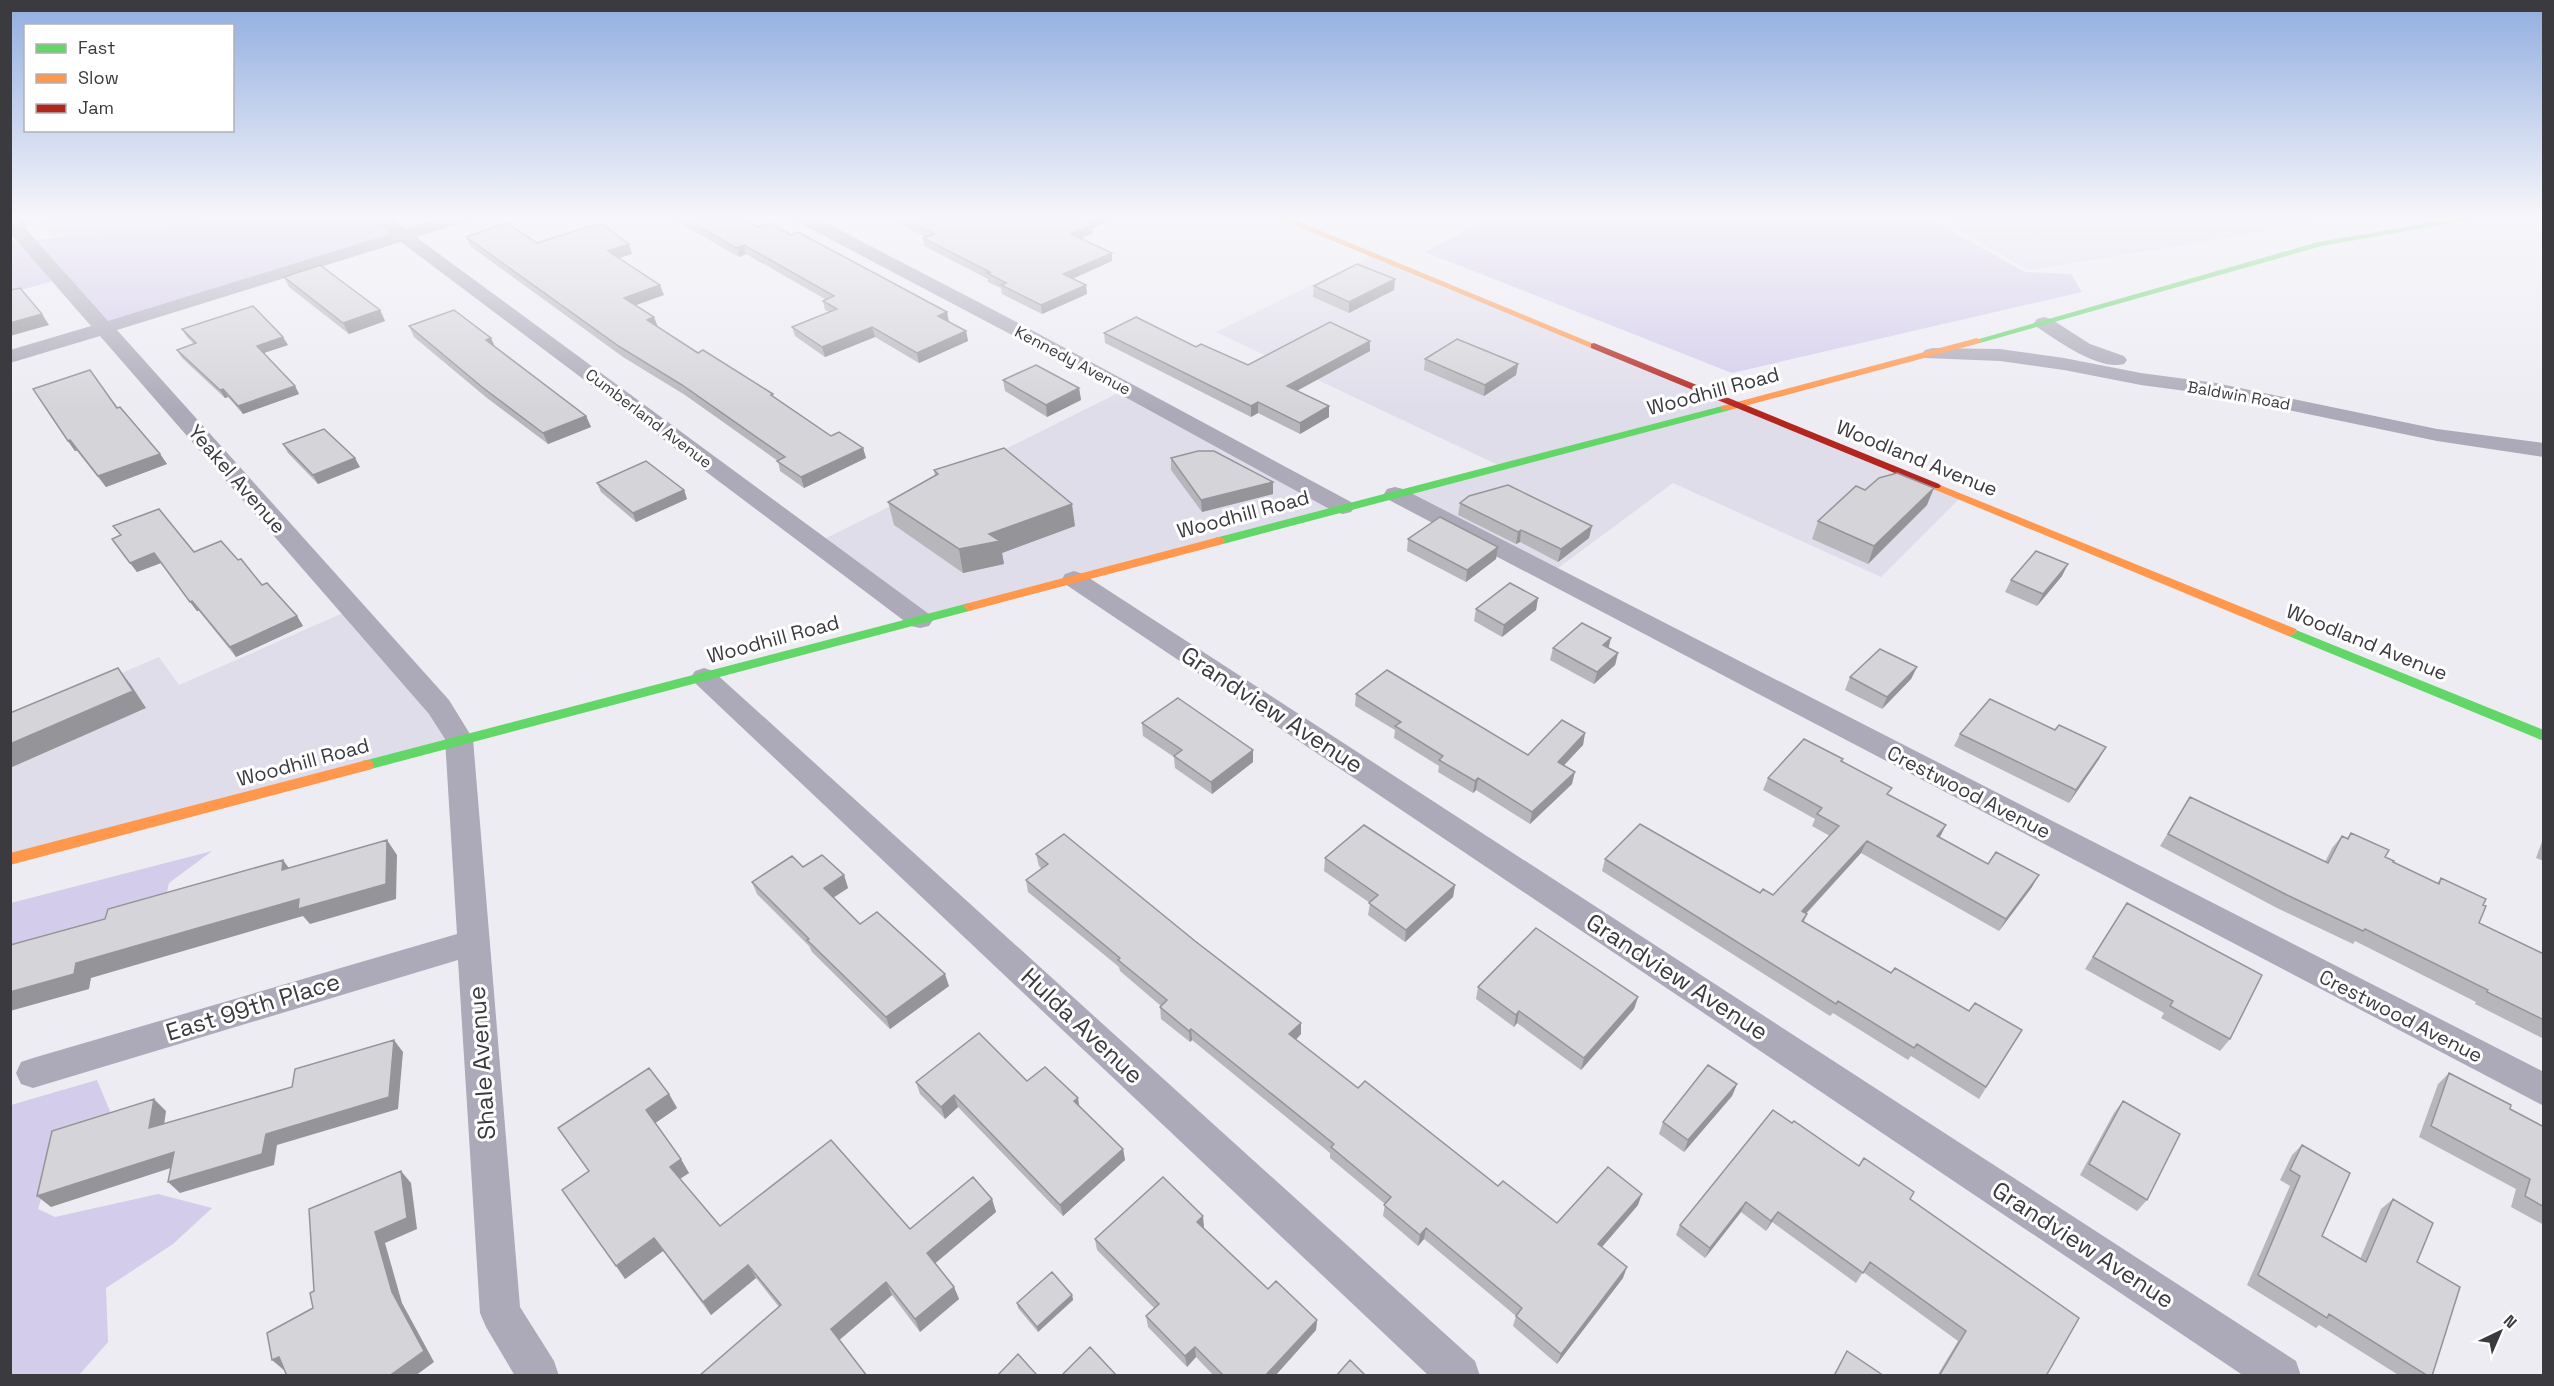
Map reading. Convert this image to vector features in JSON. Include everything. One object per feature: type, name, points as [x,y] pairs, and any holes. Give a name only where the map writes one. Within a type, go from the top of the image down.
[{"type":"street","name":"Yeakel Avenue","points":[[61,281],[439,707],[459,740]]},
{"type":"street","points":[[10,357],[257,281]]},
{"type":"street","name":"Cumberland Avenue","points":[[463,281],[921,620]]},
{"type":"street","name":"Kennedy Avenue","points":[[923,281],[1343,507]]},
{"type":"street","name":"Woodland Avenue","points":[[1434,281],[2544,736]]},
{"type":"street","name":"Woodhill Road","points":[[10,859],[1932,354],[2192,281]]},
{"type":"street","points":[[2044,323],[2066,340],[2098,354],[2216,389]]},
{"type":"street","name":"Baldwin Road","points":[[1932,354],[2001,355],[2064,363],[2140,379],[2216,389],[2437,435],[2544,450]]},
{"type":"street","name":"Crestwood Avenue","points":[[1395,494],[2544,1090]]},
{"type":"street","name":"Grandview Avenue","points":[[1074,579],[2281,1376]]},
{"type":"street","name":"Hulda Avenue","points":[[704,677],[1460,1376]]},
{"type":"street","name":"Shale Avenue","points":[[459,740],[500,1312],[539,1376]]},
{"type":"street","name":"East 99th Place","points":[[33,1073],[473,942]]},
{"type":"shaded area","points":[[11,281],[54,281],[11,293]]},
{"type":"shaded area","points":[[61,281],[257,281],[103,328]]},
{"type":"shaded area","points":[[1321,281],[1435,281],[1961,497],[1881,577],[1673,483],[1550,574],[1395,494],[1500,466],[1216,332]]},
{"type":"shaded area","points":[[1498,281],[2075,281],[2082,292],[1732,373]]},
{"type":"shaded area","points":[[1126,389],[1343,507],[920,620],[816,543]]},
{"type":"shaded area","points":[[352,609],[459,739],[11,859],[11,720],[159,657],[179,685]]},
{"type":"shaded area","points":[[212,851],[169,883],[163,909],[11,958],[11,903]]},
{"type":"shaded area","points":[[97,1080],[112,1116],[59,1139],[38,1209],[55,1217],[158,1194],[212,1208],[173,1244],[106,1288],[108,1342],[79,1375],[11,1376],[11,1105]]},
{"type":"building","points":[[289,281],[341,281],[380,310],[343,323]]},
{"type":"building","points":[[527,281],[653,281],[660,285],[624,298],[654,317],[647,320],[698,353],[703,350],[773,394],[771,395],[831,436],[839,432],[863,448],[801,477],[777,461],[785,457],[682,385],[620,347]]},
{"type":"building","points":[[807,281],[889,281],[947,312],[938,316],[966,331],[917,353],[872,327],[822,347],[792,327],[837,309],[823,301],[834,296]]},
{"type":"building","points":[[1002,281],[1077,281],[1086,285],[1041,305],[1001,285],[1006,283]]},
{"type":"building","points":[[1324,281],[1392,281],[1349,302],[1314,286]]},
{"type":"building","points":[[20,288],[42,314],[10,323],[10,290]]},
{"type":"building","points":[[253,306],[283,337],[257,346],[295,386],[238,406],[223,389],[220,390],[177,350],[196,343],[182,329]]},
{"type":"building","points":[[454,310],[491,338],[486,340],[586,416],[543,433],[482,387],[409,326]]},
{"type":"building","points":[[1136,317],[1196,347],[1201,344],[1248,365],[1330,322],[1370,341],[1287,386],[1329,406],[1300,423],[1258,402],[1251,406],[1104,333]]},
{"type":"building","points":[[1457,339],[1518,364],[1485,385],[1425,359]]},
{"type":"building","points":[[1036,365],[1079,388],[1046,405],[1003,380]]},
{"type":"building","points":[[90,370],[117,408],[120,407],[160,454],[98,476],[70,440],[68,441],[33,389]]},
{"type":"building","points":[[324,429],[355,458],[313,475],[283,444]]},
{"type":"building","points":[[1004,448],[1072,504],[989,534],[1000,541],[959,549],[888,502],[938,474],[934,470]]},
{"type":"building","points":[[1198,451],[1214,451],[1273,482],[1201,500],[1171,458]]},
{"type":"building","points":[[646,461],[684,490],[633,513],[597,483]]},
{"type":"building","points":[[1897,473],[1934,488],[1874,546],[1818,521],[1856,486],[1865,490],[1879,478]]},
{"type":"building","points":[[1508,485],[1592,526],[1561,549],[1521,530],[1518,532],[1460,503],[1469,496]]},
{"type":"building","points":[[159,509],[194,552],[221,541],[238,560],[241,559],[262,585],[267,583],[297,616],[230,647],[192,601],[190,602],[154,553],[130,563],[112,539],[121,535],[113,526]]},
{"type":"building","points":[[1440,517],[1498,547],[1467,570],[1408,539]]},
{"type":"building","points":[[2036,551],[2068,564],[2043,594],[2011,580]]},
{"type":"building","points":[[1510,583],[1538,598],[1504,625],[1476,609]]},
{"type":"building","points":[[1582,623],[1611,638],[1603,645],[1618,653],[1597,672],[1553,648]]},
{"type":"building","points":[[1880,649],[1917,667],[1887,697],[1850,677]]},
{"type":"building","points":[[118,668],[133,691],[10,744],[10,713]]},
{"type":"building","points":[[1387,670],[1528,755],[1562,720],[1585,733],[1558,762],[1575,772],[1532,812],[1478,778],[1475,781],[1439,760],[1443,756],[1395,726],[1401,722],[1356,694]]},
{"type":"building","points":[[1178,698],[1253,750],[1211,782],[1174,756],[1182,750],[1142,723]]},
{"type":"building","points":[[1990,699],[2055,730],[2059,725],[2106,747],[2076,790],[1960,734]]},
{"type":"building","points":[[1804,739],[1892,788],[1887,794],[1946,825],[1937,836],[1988,864],[1996,852],[2039,875],[2006,919],[1867,841],[1802,911],[1807,914],[1802,921],[1891,973],[1895,968],[1969,1011],[1975,1003],[2022,1030],[1986,1087],[1917,1044],[1914,1048],[1838,1001],[1836,1004],[1605,859],[1640,824],[1760,893],[1763,889],[1773,895],[1839,826],[1817,814],[1822,808],[1768,778]]},
{"type":"building","points":[[2190,797],[2328,863],[2342,836],[2348,839],[2351,833],[2389,850],[2385,857],[2393,862],[2439,884],[2441,878],[2486,899],[2483,905],[2486,906],[2479,923],[2544,954],[2544,1020],[2365,929],[2363,931],[2287,895],[2168,834]]},
{"type":"building","points":[[1364,825],[1455,885],[1406,930],[1369,903],[1378,895],[1325,858]]},
{"type":"building","points":[[1064,834],[1195,941],[1301,1023],[1289,1034],[1358,1088],[1365,1081],[1498,1186],[1503,1181],[1557,1223],[1608,1167],[1642,1194],[1598,1244],[1627,1267],[1561,1354],[1516,1316],[1522,1308],[1426,1228],[1420,1235],[1384,1205],[1391,1197],[1331,1147],[1334,1144],[1191,1029],[1189,1031],[1160,1007],[1167,1000],[1026,880],[1048,864],[1036,854]]},
{"type":"building","points":[[387,840],[386,884],[298,909],[299,899],[76,963],[74,974],[10,992],[10,945],[105,919],[108,909],[283,860],[282,870]]},
{"type":"building","points":[[822,855],[844,875],[824,888],[860,924],[877,912],[945,974],[886,1017],[807,940],[809,939],[752,882],[792,856],[803,867]]},
{"type":"building","points":[[2127,903],[2262,975],[2230,1039],[2170,1006],[2173,1001],[2093,957]]},
{"type":"building","points":[[1536,928],[1638,997],[1584,1058],[1519,1011],[1516,1015],[1478,987]]},
{"type":"building","points":[[979,1033],[1027,1081],[1045,1067],[1078,1098],[1074,1101],[1123,1149],[1060,1205],[954,1095],[941,1107],[916,1082]]},
{"type":"building","points":[[394,1040],[389,1097],[266,1134],[262,1154],[168,1182],[174,1152],[37,1196],[52,1131],[154,1099],[149,1128],[292,1087],[295,1069]]},
{"type":"building","points":[[1708,1065],[1737,1084],[1688,1140],[1663,1122]]},
{"type":"building","points":[[649,1068],[669,1094],[646,1110],[681,1159],[670,1167],[720,1226],[831,1140],[910,1229],[973,1177],[992,1199],[927,1253],[954,1287],[915,1319],[886,1282],[831,1329],[867,1376],[699,1376],[781,1305],[748,1265],[703,1302],[654,1238],[616,1266],[562,1190],[589,1171],[558,1128]]},
{"type":"building","points":[[2449,1073],[2511,1105],[2510,1109],[2544,1127],[2544,1207],[2525,1196],[2530,1179],[2431,1126]]},
{"type":"building","points":[[2123,1101],[2180,1134],[2147,1200],[2089,1164]]},
{"type":"building","points":[[1773,1110],[1792,1123],[1794,1121],[1859,1166],[1864,1158],[1914,1192],[1910,1199],[2079,1318],[2046,1376],[1939,1376],[1966,1331],[1870,1262],[1863,1273],[1778,1212],[1771,1221],[1746,1202],[1710,1248],[1680,1225]]},
{"type":"building","points":[[2302,1145],[2350,1173],[2322,1236],[2366,1262],[2393,1199],[2433,1223],[2417,1262],[2460,1287],[2432,1376],[2428,1376],[2329,1314],[2327,1318],[2258,1275],[2300,1176],[2290,1170]]},
{"type":"building","points":[[401,1171],[407,1218],[375,1232],[392,1292],[424,1351],[389,1376],[287,1376],[279,1357],[272,1360],[267,1333],[313,1308],[310,1293],[314,1291],[309,1209]]},
{"type":"building","points":[[1163,1177],[1203,1216],[1197,1222],[1268,1289],[1276,1281],[1317,1320],[1265,1376],[1224,1376],[1195,1347],[1185,1356],[1146,1316],[1159,1304],[1095,1239]]},
{"type":"building","points":[[1052,1272],[1072,1295],[1037,1327],[1017,1303]]},
{"type":"building","points":[[1090,1347],[1117,1376],[1061,1376]]},
{"type":"building","points":[[1847,1351],[1881,1374],[1881,1376],[1834,1376]]},
{"type":"building","points":[[1018,1354],[1036,1374],[1035,1376],[997,1376]]},
{"type":"building","points":[[1350,1360],[1366,1376],[1336,1376]]},
{"type":"traffic: fast","points":[[1977,341],[2191,281]]},
{"type":"traffic: fast","points":[[1219,541],[1726,408]]},
{"type":"traffic: fast","points":[[367,765],[969,607]]},
{"type":"traffic: fast","points":[[2291,632],[2544,736]]},
{"type":"traffic: slow","points":[[1435,281],[1594,346]]},
{"type":"traffic: slow","points":[[1726,408],[1977,341]]},
{"type":"traffic: slow","points":[[1935,486],[2291,632]]},
{"type":"traffic: slow","points":[[969,607],[1219,541]]},
{"type":"traffic: slow","points":[[10,859],[367,765]]},
{"type":"traffic: jam","points":[[1594,346],[1935,486]]}]
